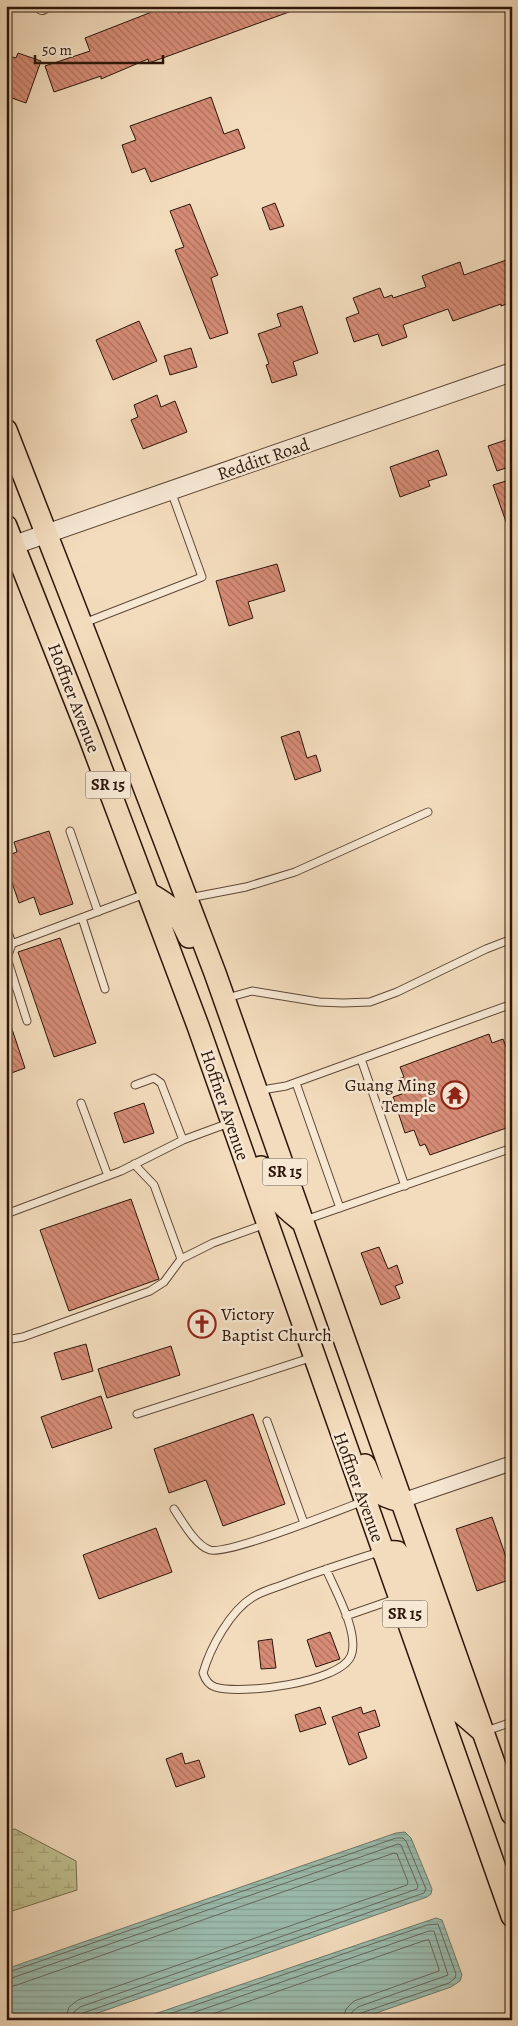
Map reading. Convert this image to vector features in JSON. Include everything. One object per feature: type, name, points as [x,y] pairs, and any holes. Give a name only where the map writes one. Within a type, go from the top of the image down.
[{"type":"main road","name":"Hoffner Avenue","points":[[6,430],[224,998],[512,1814]]},
{"type":"main road","name":"Hoffner Avenue","points":[[6,526],[10,547],[92,743],[232,1122],[313,1357],[512,1916]]},
{"type":"main road","points":[[148,893],[171,906],[181,920],[211,991],[224,998]]},
{"type":"main road","points":[[232,1122],[252,1140],[271,1192],[287,1210],[302,1221]]},
{"type":"main road","points":[[313,1357],[335,1376],[365,1466],[376,1490],[383,1497],[401,1501]]},
{"type":"main road","points":[[382,1551],[396,1552],[406,1564],[459,1711],[483,1732]]},
{"type":"street","name":"Redditt Road","points":[[10,547],[512,372]]},
{"type":"street","points":[[401,1501],[512,1463]]},
{"type":"lane","points":[[82,624],[202,576],[170,491]]},
{"type":"lane","points":[[186,899],[246,887],[295,872],[428,812]]},
{"type":"lane","points":[[70,831],[98,912]]},
{"type":"lane","points":[[9,945],[148,893]]},
{"type":"lane","points":[[82,918],[105,989]]},
{"type":"lane","points":[[6,926],[9,945],[7,958],[27,1020]]},
{"type":"lane","points":[[224,998],[252,991],[319,1002],[344,1004],[370,1002],[397,992],[512,939]]},
{"type":"lane","points":[[257,1093],[296,1083],[512,1004]]},
{"type":"lane","points":[[360,1059],[405,1186]]},
{"type":"lane","points":[[135,1085],[154,1078],[161,1083],[182,1140]]},
{"type":"lane","points":[[296,1083],[340,1208]]},
{"type":"lane","points":[[81,1103],[108,1176]]},
{"type":"lane","points":[[6,1214],[108,1176],[182,1140],[232,1122]]},
{"type":"lane","points":[[302,1221],[512,1148]]},
{"type":"lane","points":[[134,1164],[154,1185],[181,1259]]},
{"type":"lane","points":[[6,1340],[23,1337],[150,1291],[164,1282],[181,1259],[212,1243],[267,1224]]},
{"type":"lane","points":[[137,1414],[313,1357]]},
{"type":"lane","points":[[267,1421],[304,1523]]},
{"type":"lane","points":[[174,1509],[196,1540],[209,1550],[223,1550],[364,1501]]},
{"type":"lane","points":[[326,1569],[349,1623],[352,1646],[351,1655],[346,1663],[336,1671],[269,1689],[237,1690],[213,1687],[206,1680],[203,1673],[206,1662],[220,1635],[237,1612],[252,1597],[326,1569],[382,1551]]},
{"type":"lane","points":[[346,1616],[399,1598]]},
{"type":"lane","points":[[483,1732],[512,1722]]},
{"type":"green space","points":[[15,1829],[76,1861],[77,1890],[6,1913],[6,1831]]},
{"type":"water","points":[[405,1832],[411,1838],[432,1889],[431,1894],[427,1897],[78,2020],[6,2020],[6,1969],[396,1833]]},
{"type":"water","points":[[436,1918],[442,1920],[462,1975],[460,1981],[451,1987],[356,2020],[137,2020]]},
{"type":"building","points":[[167,6],[176,6],[178,13],[197,6],[299,6],[300,8],[149,63],[148,59],[101,79],[101,76],[54,92],[45,66],[90,51],[85,38]]},
{"type":"building","points":[[18,53],[41,61],[26,103],[6,96],[6,55],[16,58]]},
{"type":"building","points":[[211,97],[224,134],[238,129],[245,148],[151,182],[145,168],[132,173],[122,145],[136,140],[130,126]]},
{"type":"building","points":[[275,203],[284,226],[270,230],[262,208]]},
{"type":"building","points":[[190,204],[218,275],[211,278],[228,333],[210,339],[175,250],[184,247],[170,211]]},
{"type":"building","points":[[512,258],[512,302],[453,321],[448,309],[403,325],[407,337],[382,346],[378,334],[354,342],[346,318],[359,313],[353,298],[380,288],[384,298],[392,295],[393,298],[426,287],[422,276],[460,262],[464,275]]},
{"type":"building","points":[[302,306],[318,353],[293,362],[297,375],[272,383],[266,365],[269,364],[258,334],[281,326],[277,314]]},
{"type":"building","points":[[139,321],[157,361],[113,380],[96,340]]},
{"type":"building","points":[[191,348],[197,367],[170,375],[164,356]]},
{"type":"building","points":[[157,395],[161,407],[175,401],[187,432],[143,449],[131,420],[138,417],[134,405]]},
{"type":"building","points":[[512,438],[512,466],[497,471],[488,446]]},
{"type":"building","points":[[438,450],[447,475],[428,481],[430,486],[400,497],[390,467]]},
{"type":"building","points":[[506,481],[512,499],[512,533],[510,533],[493,485]]},
{"type":"building","points":[[277,564],[285,591],[248,602],[253,618],[229,626],[216,581]]},
{"type":"building","points":[[299,731],[307,758],[316,755],[321,771],[295,780],[281,737]]},
{"type":"building","points":[[49,831],[73,904],[40,915],[34,897],[19,903],[6,865],[6,856],[17,852],[14,842]]},
{"type":"building","points":[[60,938],[96,1043],[54,1057],[18,952]]},
{"type":"building","points":[[9,1020],[25,1068],[6,1075],[6,1021]]},
{"type":"building","name":"Guang Ming Temple","points":[[489,1034],[492,1043],[503,1039],[512,1062],[512,1126],[430,1155],[425,1144],[420,1146],[414,1130],[405,1133],[393,1097],[402,1094],[397,1079],[404,1077],[400,1067]]},
{"type":"building","points":[[144,1103],[154,1133],[124,1143],[114,1113]]},
{"type":"building","points":[[131,1199],[159,1279],[69,1311],[40,1230]]},
{"type":"building","points":[[379,1247],[388,1269],[397,1265],[403,1283],[395,1286],[400,1298],[381,1305],[361,1253]]},
{"type":"building","points":[[86,1344],[93,1371],[62,1380],[54,1353]]},
{"type":"building","points":[[171,1346],[180,1375],[107,1398],[98,1369]]},
{"type":"building","points":[[101,1396],[112,1428],[52,1448],[41,1417]]},
{"type":"building","points":[[253,1414],[285,1504],[223,1526],[206,1480],[169,1493],[154,1449]]},
{"type":"building","points":[[492,1517],[512,1574],[512,1579],[477,1591],[456,1529]]},
{"type":"building","points":[[156,1528],[172,1572],[99,1599],[83,1555]]},
{"type":"building","points":[[330,1632],[340,1659],[316,1667],[307,1640]]},
{"type":"building","points":[[272,1639],[276,1668],[261,1669],[258,1641]]},
{"type":"building","points":[[320,1707],[326,1724],[300,1732],[295,1715]]},
{"type":"building","points":[[361,1707],[363,1714],[375,1710],[380,1726],[358,1733],[367,1758],[349,1765],[332,1717]]},
{"type":"building","points":[[182,1753],[185,1764],[199,1760],[205,1777],[176,1787],[166,1759]]},
{"type":"place","name":"Guang Ming Temple","points":[[455,1095]]},
{"type":"place","name":"Victory Baptist Church","points":[[202,1324]]}]
